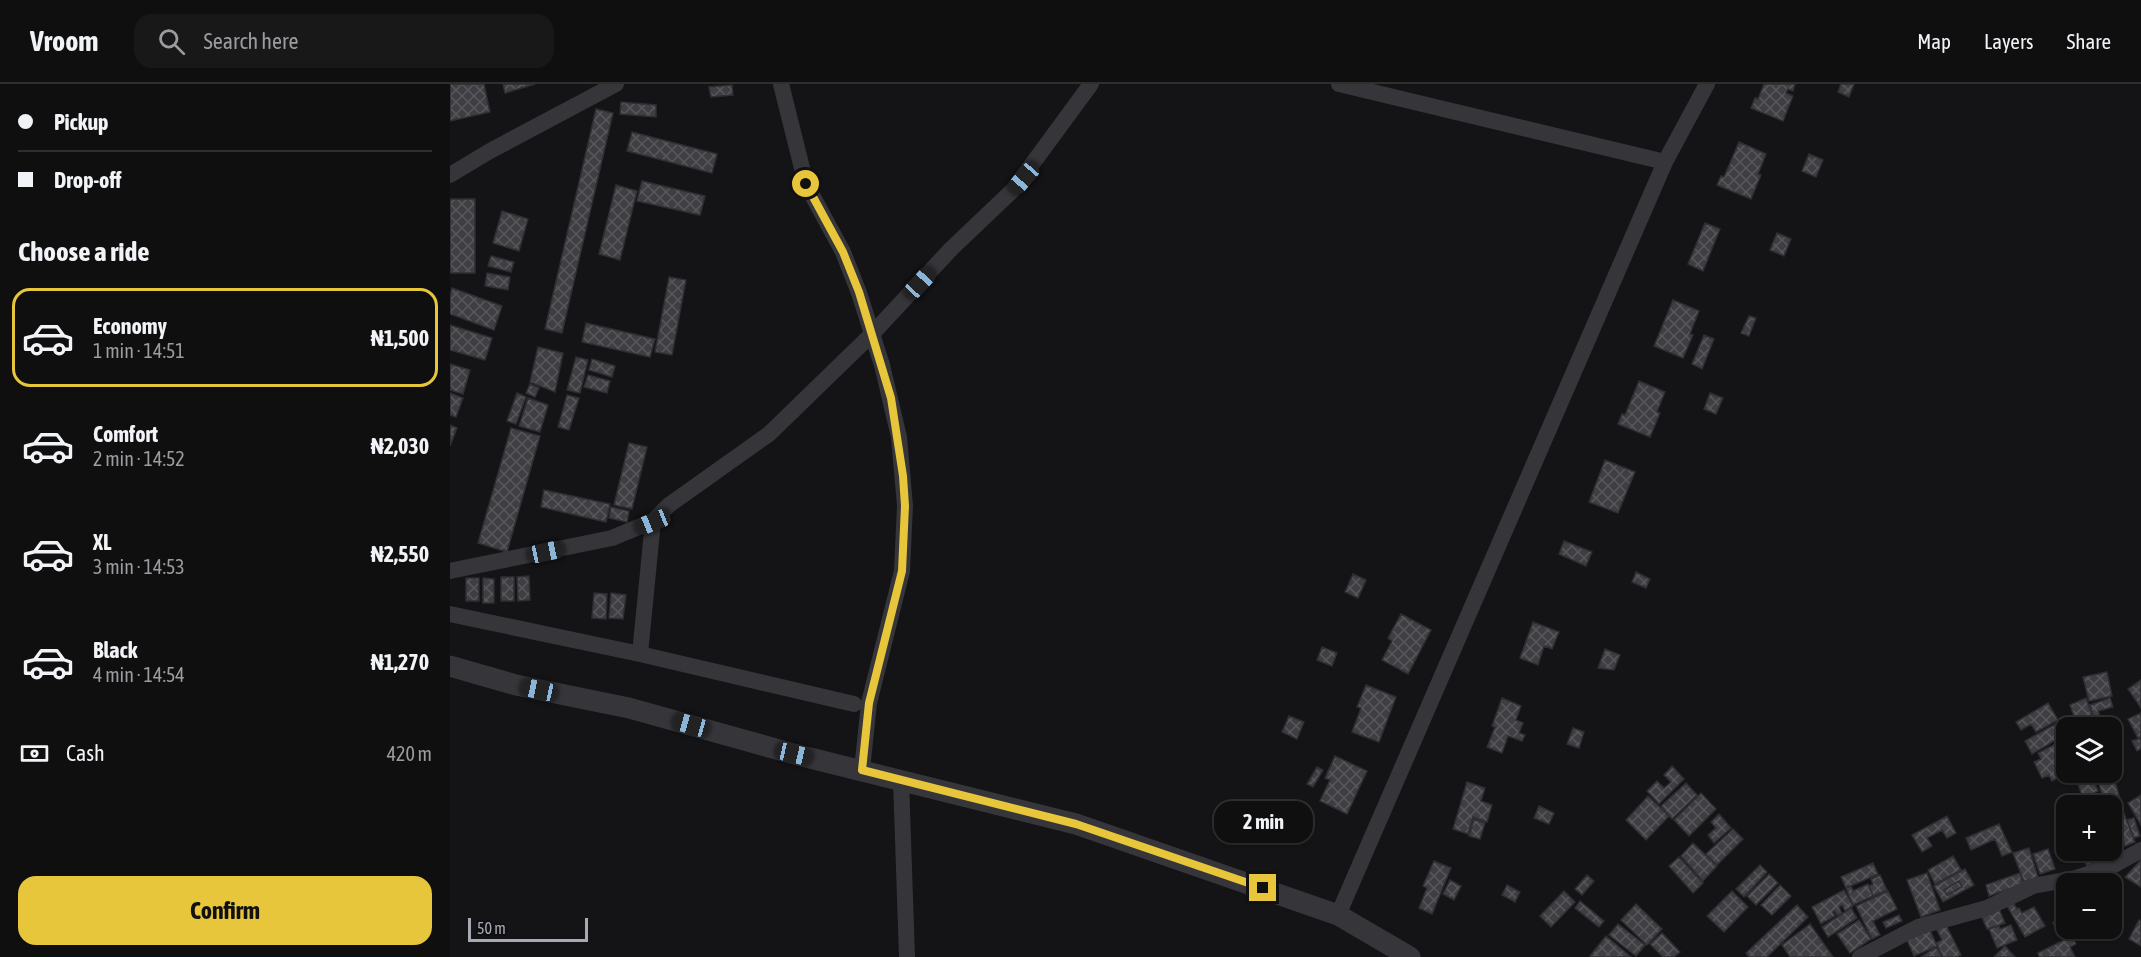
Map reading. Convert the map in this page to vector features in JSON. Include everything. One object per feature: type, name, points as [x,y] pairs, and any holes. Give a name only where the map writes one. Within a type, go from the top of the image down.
[{"type":"street","points":[[450,175],[490,151],[616,84]]},
{"type":"street","points":[[781,84],[806,184],[848,262],[891,398],[898,437],[905,506],[902,571],[869,703],[862,770]]},
{"type":"street","points":[[450,570],[612,538],[653,522],[669,505],[769,434],[872,334],[951,249],[1013,190],[1091,84]]},
{"type":"street","points":[[1339,84],[1665,162]]},
{"type":"street","points":[[1338,915],[1665,162],[1707,84]]},
{"type":"street","points":[[640,654],[653,522]]},
{"type":"street","points":[[450,614],[640,654],[854,704]]},
{"type":"street","points":[[450,666],[516,685],[629,708],[794,754],[1076,824],[1338,915],[1410,957]]},
{"type":"street","points":[[901,780],[908,957]]},
{"type":"street","points":[[1860,957],[1918,927],[1987,908],[2033,886],[2076,878],[2114,865],[2141,850]]},
{"type":"building","points":[[450,84],[484,84],[490,112],[450,121]]},
{"type":"building","points":[[503,84],[535,84],[505,93]]},
{"type":"building","points":[[1764,84],[1795,84],[1793,91],[1788,89],[1786,93],[1793,96],[1783,121],[1751,108],[1755,98],[1758,99]]},
{"type":"building","points":[[1841,84],[1854,84],[1849,97],[1838,92]]},
{"type":"building","points":[[732,85],[733,95],[711,97],[709,87]]},
{"type":"building","points":[[621,102],[656,105],[656,117],[620,114]]},
{"type":"building","points":[[596,109],[613,113],[562,333],[545,329]]},
{"type":"building","points":[[632,132],[717,154],[712,173],[627,151]]},
{"type":"building","points":[[1739,142],[1766,154],[1758,174],[1761,175],[1751,199],[1717,185],[1721,176],[1724,177]]},
{"type":"building","points":[[1809,154],[1823,160],[1816,177],[1802,171]]},
{"type":"building","points":[[642,181],[705,196],[700,215],[637,201]]},
{"type":"building","points":[[616,185],[637,191],[620,260],[599,254]]},
{"type":"building","points":[[450,199],[475,199],[475,273],[450,273]]},
{"type":"building","points":[[502,211],[528,219],[519,251],[493,243]]},
{"type":"building","points":[[1705,223],[1720,229],[1703,271],[1688,264]]},
{"type":"building","points":[[1777,233],[1791,239],[1784,256],[1770,250]]},
{"type":"building","points":[[491,256],[514,262],[511,272],[488,266]]},
{"type":"building","points":[[487,273],[510,277],[508,290],[485,286]]},
{"type":"building","points":[[669,277],[686,280],[672,355],[655,352]]},
{"type":"building","points":[[452,288],[502,306],[494,330],[450,314]]},
{"type":"building","points":[[1673,300],[1699,311],[1690,334],[1693,335],[1683,358],[1654,346]]},
{"type":"building","points":[[1749,316],[1756,318],[1749,336],[1741,333]]},
{"type":"building","points":[[586,323],[655,339],[650,357],[582,342]]},
{"type":"building","points":[[450,325],[492,338],[485,360],[450,350]]},
{"type":"building","points":[[1704,335],[1714,339],[1702,369],[1692,364]]},
{"type":"building","points":[[538,347],[563,353],[555,392],[530,382]]},
{"type":"building","points":[[576,357],[588,360],[580,393],[567,390]]},
{"type":"building","points":[[592,359],[615,366],[612,377],[589,370]]},
{"type":"building","points":[[450,364],[470,370],[463,394],[450,390]]},
{"type":"building","points":[[588,375],[610,381],[607,393],[584,387]]},
{"type":"building","points":[[1639,381],[1665,392],[1657,412],[1660,413],[1650,437],[1618,424],[1622,414],[1625,415]]},
{"type":"building","points":[[530,384],[539,388],[535,397],[526,393]]},
{"type":"building","points":[[450,393],[463,398],[456,417],[450,415]]},
{"type":"building","points":[[517,393],[526,397],[516,424],[507,421]]},
{"type":"building","points":[[1710,393],[1723,398],[1716,414],[1704,409]]},
{"type":"building","points":[[567,395],[579,398],[569,430],[558,427]]},
{"type":"building","points":[[528,398],[548,405],[540,432],[519,426]]},
{"type":"building","points":[[450,425],[457,428],[450,446]]},
{"type":"building","points":[[511,428],[540,436],[507,552],[478,543]]},
{"type":"building","points":[[629,443],[647,447],[632,509],[614,505]]},
{"type":"building","points":[[1605,460],[1635,472],[1618,513],[1589,502]]},
{"type":"building","points":[[544,490],[610,504],[606,522],[541,507]]},
{"type":"building","points":[[611,507],[629,511],[627,522],[609,518]]},
{"type":"building","points":[[1564,541],[1592,552],[1586,566],[1559,554]]},
{"type":"building","points":[[1636,572],[1650,579],[1646,588],[1632,582]]},
{"type":"building","points":[[1353,574],[1366,580],[1358,598],[1345,592]]},
{"type":"building","points":[[529,576],[530,600],[518,601],[517,577]]},
{"type":"building","points":[[501,577],[514,577],[514,601],[501,601]]},
{"type":"building","points":[[466,578],[479,578],[479,601],[466,601]]},
{"type":"building","points":[[483,578],[494,579],[494,603],[483,603]]},
{"type":"building","points":[[594,593],[607,594],[606,619],[592,618]]},
{"type":"building","points":[[611,593],[626,595],[623,619],[609,618]]},
{"type":"building","points":[[1401,614],[1431,630],[1408,674],[1382,660],[1392,641],[1388,638]]},
{"type":"building","points":[[1533,622],[1559,632],[1552,649],[1544,646],[1538,665],[1520,658]]},
{"type":"building","points":[[1322,647],[1337,653],[1332,666],[1317,660]]},
{"type":"building","points":[[1605,649],[1620,655],[1614,670],[1598,668]]},
{"type":"building","points":[[2107,672],[2112,696],[2089,701],[2083,677]]},
{"type":"building","points":[[2141,680],[2141,708],[2128,689]]},
{"type":"building","points":[[1366,685],[1396,697],[1379,742],[1352,732],[1361,708],[1357,707]]},
{"type":"building","points":[[1502,698],[1521,706],[1516,720],[1523,723],[1519,733],[1525,735],[1522,741],[1508,736],[1502,753],[1487,747]]},
{"type":"building","points":[[2086,698],[2093,717],[2074,717],[2070,705]]},
{"type":"building","points":[[2110,698],[2113,707],[2098,711],[2100,716],[2094,717],[2090,705]]},
{"type":"building","points":[[2048,703],[2056,717],[2056,721],[2036,732],[2031,724],[2021,730],[2016,722]]},
{"type":"building","points":[[2141,713],[2141,737],[2138,738],[2128,719]]},
{"type":"building","points":[[1289,716],[1304,722],[1297,739],[1282,732]]},
{"type":"building","points":[[2056,724],[2056,740],[2032,754],[2025,741]]},
{"type":"building","points":[[1573,728],[1584,732],[1579,748],[1567,744]]},
{"type":"building","points":[[2141,738],[2141,749],[2137,751],[2132,741]]},
{"type":"building","points":[[2056,744],[2056,779],[2052,781],[2049,775],[2042,778],[2034,762],[2041,759],[2038,753]]},
{"type":"building","points":[[1335,756],[1367,771],[1347,814],[1320,801],[1330,780],[1325,778]]},
{"type":"building","points":[[1672,766],[1684,779],[1659,804],[1647,791],[1657,781],[1664,788],[1671,782],[1664,775]]},
{"type":"building","points":[[1317,767],[1323,770],[1313,787],[1307,784]]},
{"type":"building","points":[[1467,782],[1485,788],[1481,801],[1492,805],[1487,822],[1473,817],[1468,834],[1453,829]]},
{"type":"building","points":[[1686,783],[1697,795],[1672,819],[1661,806]]},
{"type":"building","points":[[2094,783],[2098,791],[2089,795],[2082,795],[2078,784]]},
{"type":"building","points":[[2099,783],[2115,783],[2119,795],[2102,795]]},
{"type":"building","points":[[1701,793],[1716,809],[1689,836],[1674,820]]},
{"type":"building","points":[[2141,795],[2141,825],[2128,803]]},
{"type":"building","points":[[1648,796],[1669,816],[1646,840],[1626,820]]},
{"type":"building","points":[[1539,806],[1554,813],[1549,824],[1534,818]]},
{"type":"building","points":[[2122,808],[2135,842],[2125,846],[2122,838]]},
{"type":"building","points":[[1719,814],[1731,828],[1714,843],[1708,835],[1716,828],[1711,822]]},
{"type":"building","points":[[1947,816],[1956,833],[1947,838],[1942,830],[1927,838],[1932,846],[1922,852],[1912,835]]},
{"type":"building","points":[[2134,818],[2140,836],[2134,838],[2127,820]]},
{"type":"building","points":[[1474,819],[1485,823],[1480,839],[1469,836]]},
{"type":"building","points":[[1999,824],[2012,852],[2002,856],[1995,839],[1971,850],[1966,838]]},
{"type":"building","points":[[1733,829],[1743,839],[1717,865],[1706,854]]},
{"type":"building","points":[[1693,843],[1717,866],[1703,881],[1681,856]]},
{"type":"building","points":[[2029,848],[2038,877],[2024,882],[2013,853]]},
{"type":"building","points":[[2048,849],[2055,869],[2040,874],[2033,854]]},
{"type":"building","points":[[1953,856],[1961,870],[1935,884],[1928,870]]},
{"type":"building","points":[[1679,857],[1703,883],[1693,893],[1669,866]]},
{"type":"building","points":[[2141,860],[2141,887],[2125,877]]},
{"type":"building","points":[[1434,861],[1451,868],[1432,914],[1419,908],[1427,888],[1423,886]]},
{"type":"building","points":[[2085,861],[2099,861],[2087,866]]},
{"type":"building","points":[[1873,863],[1878,874],[1846,888],[1841,877]]},
{"type":"building","points":[[1760,865],[1767,872],[1744,897],[1736,889]]},
{"type":"building","points":[[1965,869],[1974,885],[1943,902],[1934,886]],"holes":[[[1959,881],[1962,887],[1947,895],[1944,890]]]},
{"type":"building","points":[[1927,873],[1940,910],[1921,917],[1907,880]]},
{"type":"building","points":[[2020,873],[2023,884],[1989,896],[1986,885]]},
{"type":"building","points":[[1769,874],[1778,883],[1756,905],[1747,896]]},
{"type":"building","points":[[1587,875],[1594,881],[1582,895],[1575,889]]},
{"type":"building","points":[[1880,875],[1887,890],[1873,896],[1869,886],[1873,884],[1871,879]]},
{"type":"building","points":[[1450,880],[1461,886],[1454,900],[1443,894]]},
{"type":"building","points":[[1959,881],[1962,887],[1947,895],[1944,890]]},
{"type":"building","points":[[1868,884],[1873,896],[1853,905],[1846,888],[1851,886],[1853,891]]},
{"type":"building","points":[[1507,885],[1520,892],[1515,902],[1502,895]]},
{"type":"building","points":[[1780,885],[1791,896],[1772,915],[1761,905]]},
{"type":"building","points":[[1844,890],[1853,906],[1845,911],[1842,905],[1839,907],[1842,913],[1837,915],[1835,911],[1833,912],[1835,916],[1821,924],[1812,907]]},
{"type":"building","points":[[1564,891],[1575,902],[1551,927],[1540,916]]},
{"type":"building","points":[[1732,891],[1748,907],[1724,932],[1707,916]]},
{"type":"building","points":[[1888,891],[1897,909],[1873,921],[1880,935],[1872,939],[1856,906]]},
{"type":"building","points":[[1580,901],[1604,921],[1599,927],[1575,908]]},
{"type":"building","points":[[2012,901],[2022,913],[2034,907],[2045,926],[2025,937],[2006,904]]},
{"type":"building","points":[[1636,904],[1662,929],[1647,945],[1621,920]]},
{"type":"building","points":[[1797,905],[1808,917],[1767,957],[1749,957],[1746,953]]},
{"type":"building","points":[[1851,908],[1857,918],[1828,937],[1822,927]]},
{"type":"building","points":[[1999,909],[2005,923],[1987,929],[1981,915]]},
{"type":"building","points":[[1899,915],[1902,921],[1886,928],[1883,922]]},
{"type":"building","points":[[1859,920],[1871,939],[1850,953],[1837,934]]},
{"type":"building","points":[[2139,920],[2141,921],[2141,946],[2129,939]]},
{"type":"building","points":[[1945,923],[1961,955],[1957,957],[1943,957],[1936,943],[1942,940],[1936,928]]},
{"type":"building","points":[[1618,924],[1645,945],[1636,956],[1609,935]]},
{"type":"building","points":[[1810,924],[1833,957],[1790,957],[1782,945]]},
{"type":"building","points":[[2011,925],[2017,940],[1997,948],[1989,929],[1999,926],[2000,929]]},
{"type":"building","points":[[1930,930],[1937,946],[1914,956],[1907,940]]},
{"type":"building","points":[[1662,933],[1680,952],[1674,957],[1663,957],[1650,944]]},
{"type":"building","points":[[1606,936],[1631,957],[1591,957]]},
{"type":"building","points":[[2066,939],[2074,939],[2076,944],[2070,947],[2075,957],[2039,957],[2038,953]]},
{"type":"building","points":[[2005,946],[2015,957],[1994,957]]},
{"type":"building","points":[[1936,947],[1942,957],[1921,957]]},
{"type":"route","points":[[806,184],[843,252],[859,292],[891,398],[903,476],[905,506],[902,571],[869,703],[862,770],[1076,824],[1263,888]]}]
